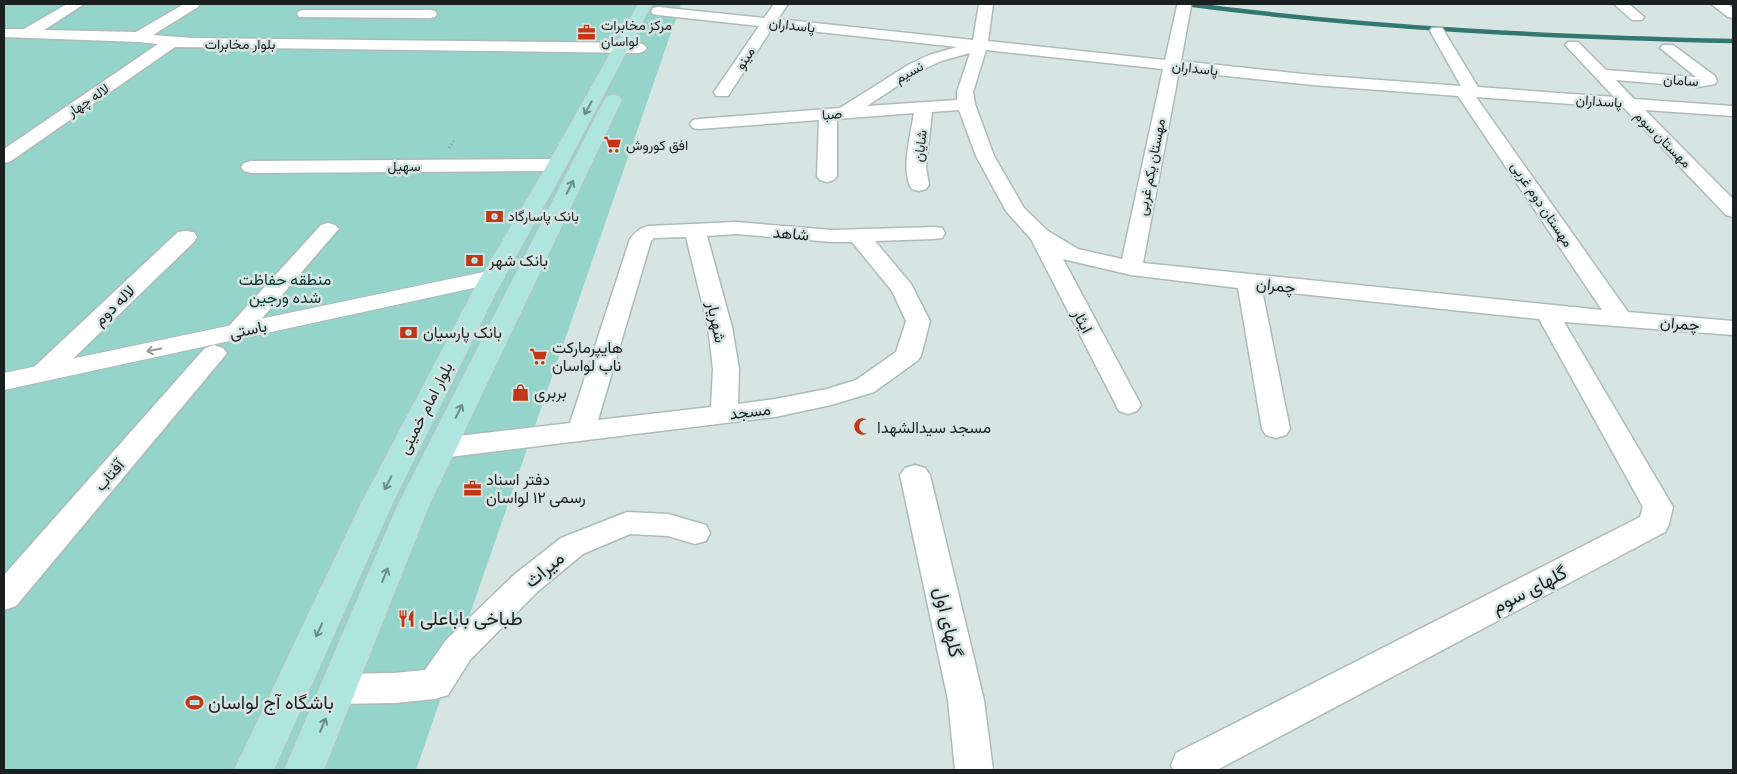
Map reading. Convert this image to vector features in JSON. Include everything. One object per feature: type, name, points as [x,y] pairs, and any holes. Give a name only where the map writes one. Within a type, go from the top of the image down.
[{"type":"main road","name":"بلوار امام خمینی","points":[[254,770],[377,503],[479,303],[557,165],[655,6]]},
{"type":"main road","name":"بلوار امام خمینی","points":[[304,770],[440,448],[628,52]]},
{"type":"street","points":[[4,46],[77,4]]},
{"type":"street","points":[[139,37],[193,4]]},
{"type":"street","points":[[267,44],[317,4]]},
{"type":"street","name":"مینو","points":[[722,92],[781,4]]},
{"type":"street","name":"چمران","points":[[986,4],[980,45],[965,92],[966,104],[985,156],[1016,211],[1040,236],[1070,254],[1131,268],[1249,282],[1546,313],[1733,328]]},
{"type":"street","points":[[1621,4],[1637,17]]},
{"type":"street","points":[[1718,4],[1733,14]]},
{"type":"street","name":"پاسداران","points":[[655,6],[768,23],[1312,80],[1733,111]]},
{"type":"street","name":"مهستان یکم غربی","points":[[1131,268],[1184,6]]},
{"type":"street","points":[[304,14],[435,9]]},
{"type":"street","points":[[400,45],[435,9]]},
{"type":"street","points":[[4,33],[28,32],[139,37],[193,43]]},
{"type":"street","name":"مهستان دوم غربی","points":[[1436,32],[1468,92],[1619,318]]},
{"type":"street","name":"لاله چهار","points":[[4,157],[172,42]]},
{"type":"street","name":"بلوار مخابرات","points":[[193,43],[226,51],[258,52],[628,52]]},
{"type":"street","name":"بلوار مخابرات","points":[[193,43],[400,45],[628,52]]},
{"type":"street","name":"نسیم","points":[[836,114],[914,68],[935,58],[980,45]]},
{"type":"street","name":"مهستان سوم","points":[[1573,45],[1733,210]]},
{"type":"street","name":"سامان","points":[[1600,74],[1698,82],[1709,81],[1709,78],[1668,48]]},
{"type":"street","name":"صبا","points":[[699,124],[966,104]]},
{"type":"street","name":"شایان","points":[[919,185],[916,167],[924,107]]},
{"type":"street","points":[[827,176],[836,114]]},
{"type":"street","name":"سهیل","points":[[251,167],[557,165]]},
{"type":"street","name":"شاهد","points":[[581,432],[641,239],[648,232],[736,228],[832,236],[934,233]]},
{"type":"street","points":[[237,332],[328,229]]},
{"type":"street","name":"شهریار","points":[[696,231],[721,335],[726,368],[724,414]]},
{"type":"street","name":"لاله دوم","points":[[43,373],[186,236]]},
{"type":"street","name":"مسجد","points":[[440,448],[775,408],[831,397],[864,386],[908,356],[918,321],[902,289],[858,236]]},
{"type":"street","name":"ایثار","points":[[1040,236],[1128,405]]},
{"type":"street","name":"باستی","points":[[4,382],[493,277]]},
{"type":"street","points":[[1249,282],[1276,430]]},
{"type":"street","name":"باستی","points":[[4,400],[434,304],[479,303]]},
{"type":"street","name":"گلهای سوم","points":[[1190,765],[1654,524],[1658,507],[1546,313]]},
{"type":"street","name":"آفتاب","points":[[4,598],[214,353]]},
{"type":"street","name":"گلهای اول","points":[[915,475],[966,700],[974,770]]},
{"type":"street","name":"میراث","points":[[338,689],[394,688],[435,684],[458,650],[526,583],[572,546],[627,523],[668,525],[695,533]]},
{"type":"green space","name":"منطقه حفاظت شده ورجین","points":[[4,4],[681,4],[416,770],[4,770]]},
{"type":"waterway","points":[[1185,4],[1322,19],[1458,30],[1595,37],[1733,41]]},
{"type":"place","name":"مرکز مخابرات لواسان","points":[[587,33]]},
{"type":"place","name":"افق کوروش","points":[[612,145]]},
{"type":"place","name":"بانک پاسارگاد","points":[[494,216]]},
{"type":"place","name":"بانک شهر","points":[[475,260]]},
{"type":"place","name":"بانک پارسیان","points":[[409,332]]},
{"type":"place","name":"هایپرمارکت ناب لواسان","points":[[538,356]]},
{"type":"place","name":"بربری","points":[[520,392]]},
{"type":"place","name":"مسجد سیدالشهدا","points":[[863,427]]},
{"type":"place","name":"دفتر اسناد رسمی ۱۲ لواسان","points":[[472,488]]},
{"type":"place","name":"طباخی باباعلی","points":[[406,618]]},
{"type":"place","name":"باشگاه آج لواسان","points":[[194,702]]}]
